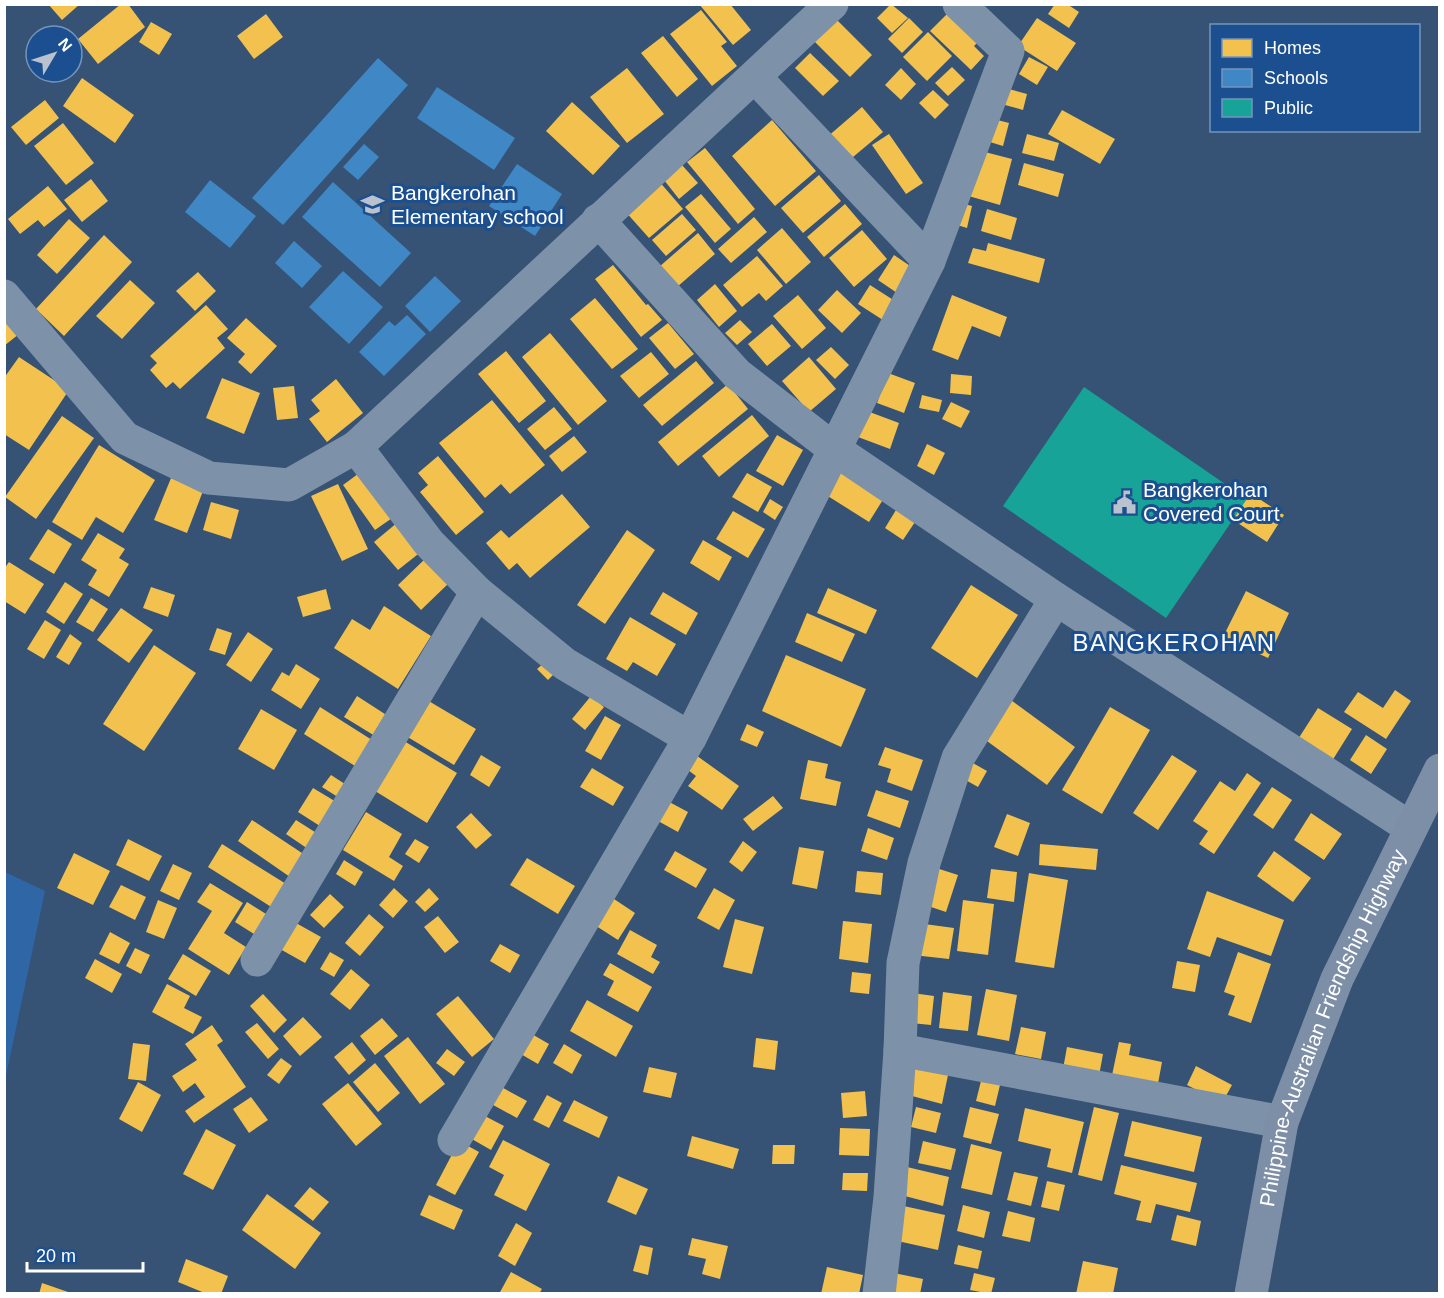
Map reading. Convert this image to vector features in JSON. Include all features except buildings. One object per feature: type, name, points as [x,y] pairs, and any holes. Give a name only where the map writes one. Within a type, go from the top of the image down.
[{"type":"main road","name":"Philippine-Australian Friendship Highway","points":[[1251,1293],[1282,1122],[1337,979],[1440,770]]},
{"type":"street","points":[[4,296],[125,438],[209,478],[289,485],[357,447],[832,4]]},
{"type":"street","points":[[454,1140],[690,738],[929,261],[1008,51],[959,4]]},
{"type":"street","points":[[755,77],[929,261]]},
{"type":"street","points":[[598,220],[737,374],[834,449],[1056,599],[1411,828]]},
{"type":"street","points":[[357,447],[429,543],[477,592],[565,664],[690,738]]},
{"type":"street","points":[[258,960],[477,592]]},
{"type":"street","points":[[879,1293],[890,1197],[900,1050],[903,963],[924,863],[958,758],[1056,599]]},
{"type":"street","points":[[900,1050],[1282,1122]]},
{"type":"shaded area","points":[[5,872],[45,891],[5,1081]]},
{"type":"place","name":"Bangkerohan Elementary school","points":[[373,205]]},
{"type":"place","name":"Bangkerohan Covered Court","points":[[1125,502]]},
{"type":"district","name":"BANGKEROHAN","points":[[1174,643]]}]
